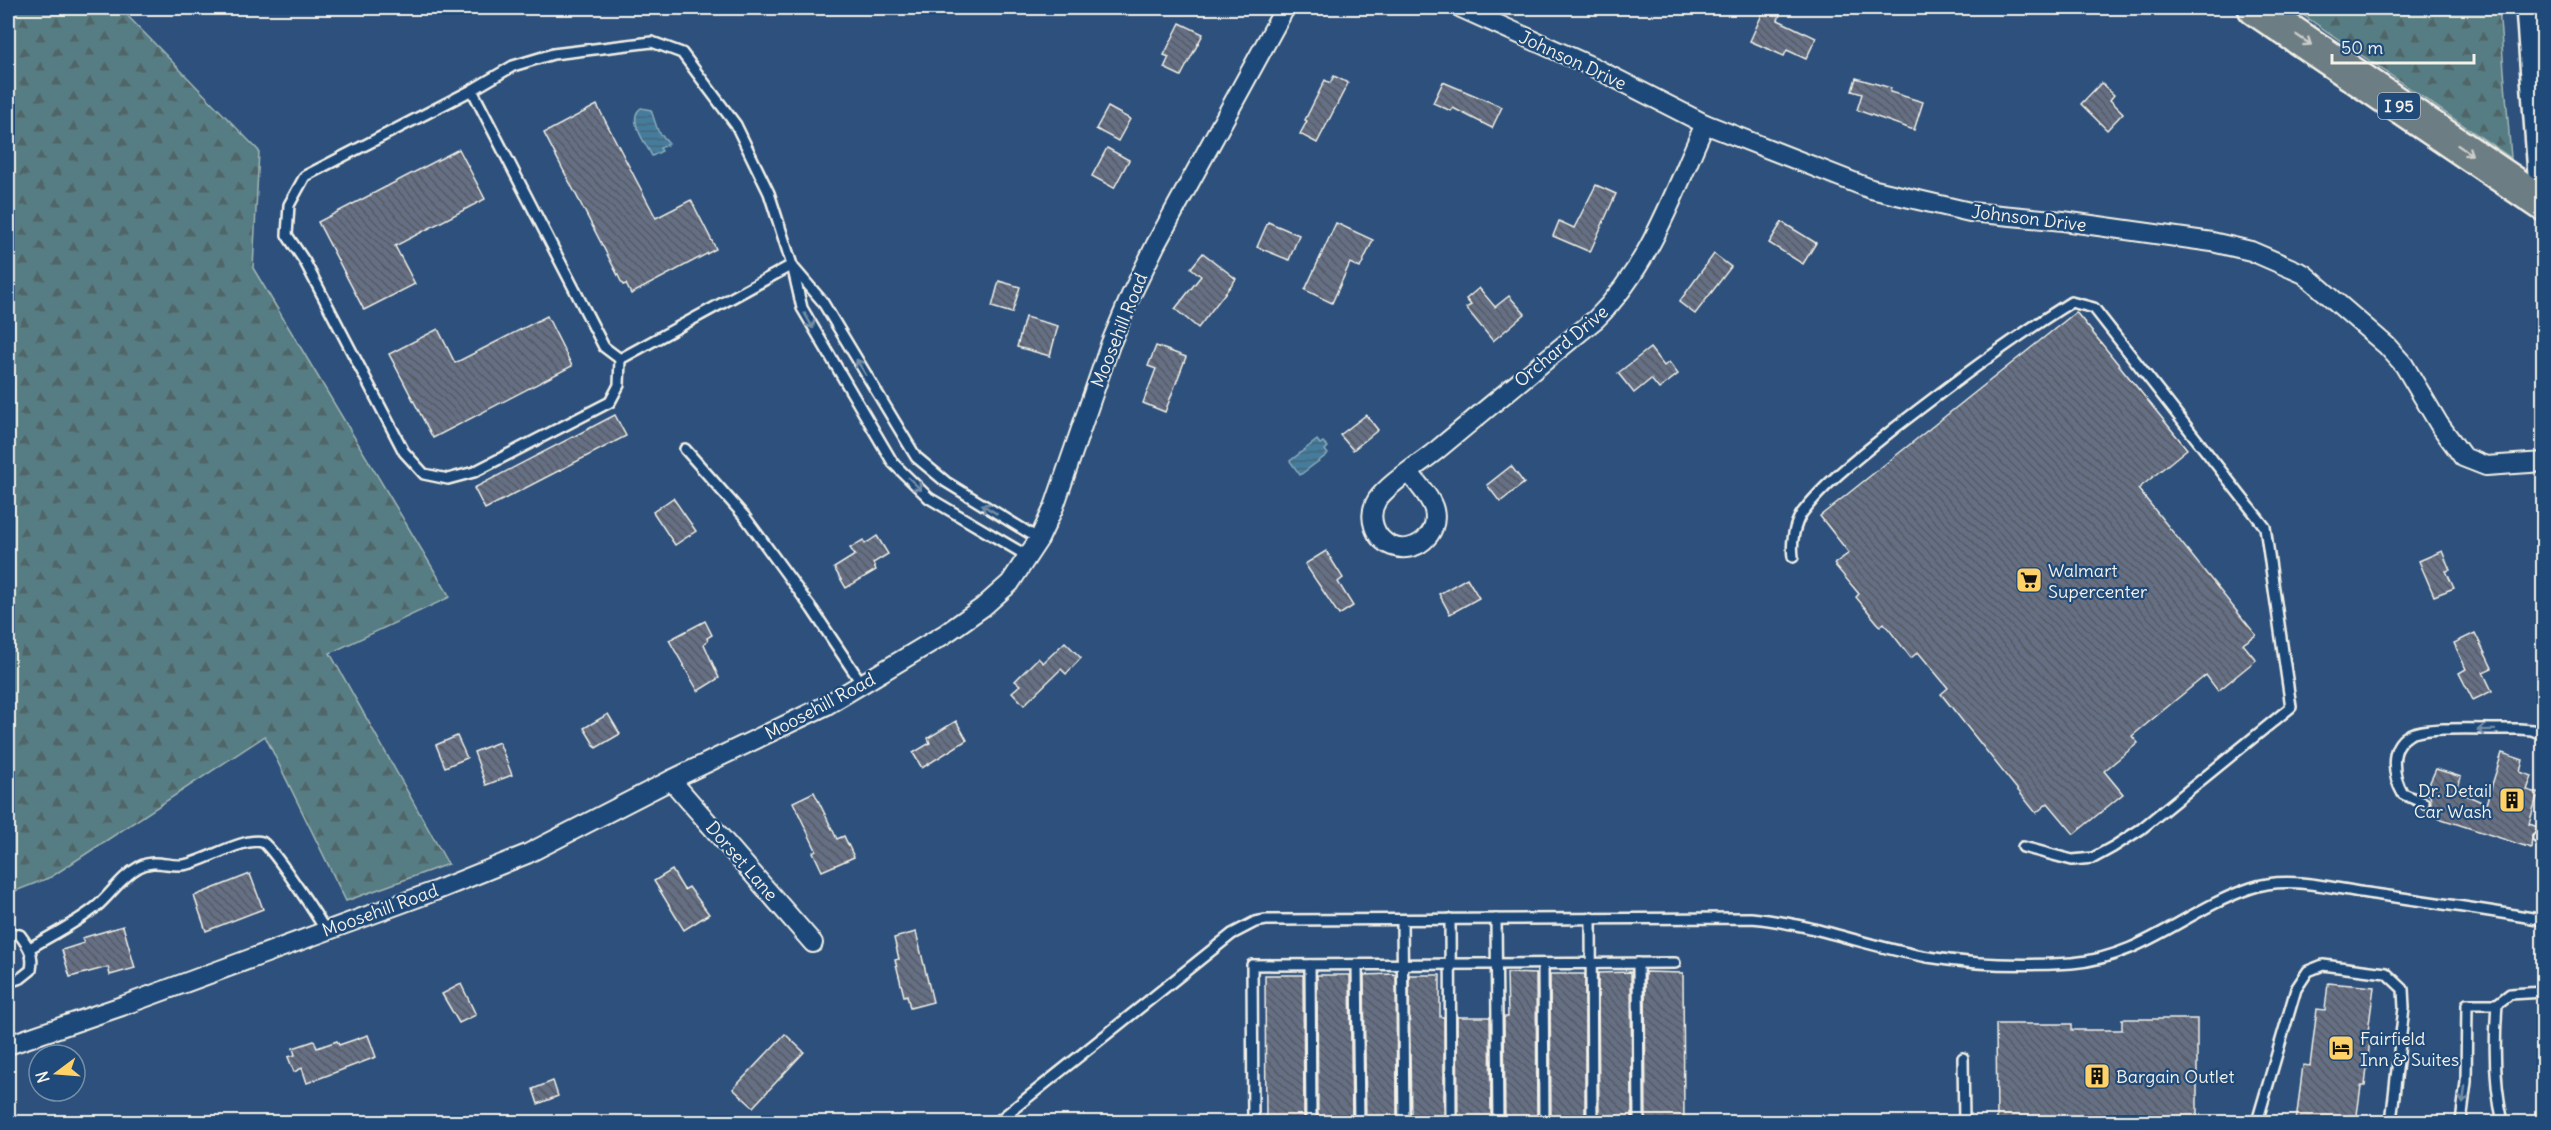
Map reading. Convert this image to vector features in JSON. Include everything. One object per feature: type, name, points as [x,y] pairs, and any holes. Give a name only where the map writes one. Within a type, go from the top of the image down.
[{"type":"highway","name":"I 95","points":[[2255,8],[2544,203]]},
{"type":"main road","points":[[2530,8],[2544,203]]},
{"type":"street","name":"Moosehill Road","points":[[14,1042],[102,1014],[435,891],[527,854],[671,780],[803,717],[945,634],[983,607],[1010,583],[1039,539],[1064,481],[1123,312],[1156,244],[1285,8]]},
{"type":"street","name":"Johnson Drive","points":[[1461,8],[1593,68],[1704,124],[1871,189],[1970,212],[2063,221],[2212,242],[2251,251],[2304,274],[2386,346],[2404,365],[2449,440],[2463,457],[2486,466],[2544,462]]},
{"type":"street","name":"Orchard Drive","points":[[1409,472],[1596,319],[1614,301],[1644,258],[1704,124]]},
{"type":"street","name":"Dorset Lane","points":[[671,780],[813,943]]},
{"type":"street","points":[[8,1053],[14,1042]]},
{"type":"lane","points":[[620,359],[619,386],[610,402],[474,472],[448,479],[424,474],[404,452],[305,262],[287,236],[289,205],[305,176],[472,90],[513,66],[553,54],[652,42],[682,53],[736,125],[769,194],[792,265],[802,308],[893,463],[929,498],[1029,557]]},
{"type":"lane","points":[[472,90],[603,347],[620,359]]},
{"type":"lane","points":[[792,265],[822,301],[916,457],[946,482],[1039,539]]},
{"type":"lane","points":[[620,359],[792,265]]},
{"type":"lane","points":[[1793,557],[1792,545],[1801,515],[1858,458],[1955,381],[2053,313],[2071,302],[2094,308],[2265,527],[2291,707],[2141,829],[2093,858],[2072,860],[2023,847]]},
{"type":"lane","points":[[685,448],[745,517],[812,609],[862,684]]},
{"type":"lane","points":[[2424,803],[2403,794],[2394,776],[2398,747],[2410,734],[2434,730],[2519,729],[2532,730],[2544,735]]},
{"type":"lane","points":[[30,948],[80,919],[130,873],[143,865],[152,862],[174,866],[189,864],[256,841],[268,845],[309,902],[325,930]]},
{"type":"lane","points":[[997,1122],[1244,927],[1266,920],[1765,919],[1927,957],[1990,964],[2070,963],[2117,955],[2220,900],[2252,887],[2279,883],[2390,896],[2542,920]]},
{"type":"lane","points":[[1591,918],[1592,1122]]},
{"type":"lane","points":[[1450,919],[1452,1122]]},
{"type":"lane","points":[[1496,919],[1498,1122]]},
{"type":"lane","points":[[1402,920],[1404,1122]]},
{"type":"lane","points":[[8,932],[20,935],[30,948],[33,961],[31,970],[21,978],[8,982]]},
{"type":"lane","points":[[1638,963],[1639,1122]]},
{"type":"lane","points":[[1253,1122],[1252,965],[1675,963]]},
{"type":"lane","points":[[1357,964],[1359,1122]]},
{"type":"lane","points":[[1543,964],[1544,1122]]},
{"type":"lane","points":[[1310,965],[1311,1122]]},
{"type":"lane","points":[[2257,1122],[2296,989],[2308,971],[2323,965],[2386,974],[2403,989],[2404,1008],[2391,1122]]},
{"type":"lane","points":[[2461,1122],[2466,1082],[2467,1004],[2497,1004],[2510,994],[2544,992]]},
{"type":"lane","points":[[2497,1004],[2495,1033],[2499,1106],[2503,1122]]},
{"type":"lane","points":[[1964,1058],[1964,1122]]},
{"type":"green space","points":[[8,8],[120,8],[259,151],[253,268],[450,597],[330,653],[448,864],[346,901],[265,736],[51,877],[8,894]]},
{"type":"green space","points":[[2293,8],[2499,8],[2511,158]]},
{"type":"water","points":[[641,108],[651,110],[658,131],[669,144],[660,148],[662,151],[652,156],[636,124],[637,112]]},
{"type":"water","points":[[1317,440],[1328,447],[1325,450],[1328,454],[1300,475],[1290,461]]},
{"type":"building","points":[[1765,8],[1780,15],[1778,20],[1816,38],[1806,59],[1787,50],[1784,56],[1750,41]]},
{"type":"building","points":[[1180,23],[1203,34],[1181,76],[1164,68],[1169,57],[1164,55]]},
{"type":"building","points":[[1334,76],[1348,83],[1317,143],[1300,134],[1325,80],[1330,83]]},
{"type":"building","points":[[1856,78],[1891,88],[1890,92],[1923,102],[1914,130],[1857,110],[1862,94],[1852,91]]},
{"type":"building","points":[[1443,82],[1502,107],[1492,128],[1453,108],[1451,111],[1433,103]]},
{"type":"building","points":[[2101,83],[2114,95],[2110,100],[2123,113],[2107,130],[2081,104]]},
{"type":"building","points":[[597,105],[656,218],[691,200],[716,249],[631,294],[626,284],[623,285],[544,133]]},
{"type":"building","points":[[1108,107],[1130,119],[1118,141],[1096,129]]},
{"type":"building","points":[[1107,148],[1129,160],[1114,188],[1092,176]]},
{"type":"building","points":[[459,149],[485,199],[395,246],[415,284],[364,310],[318,222]]},
{"type":"building","points":[[1596,185],[1616,194],[1590,252],[1553,236],[1559,221],[1574,228]]},
{"type":"building","points":[[1268,222],[1299,235],[1289,260],[1257,247]]},
{"type":"building","points":[[1782,222],[1816,243],[1803,264],[1769,243]]},
{"type":"building","points":[[1336,223],[1373,240],[1360,268],[1350,263],[1332,303],[1305,290]]},
{"type":"building","points":[[1203,253],[1236,279],[1198,328],[1175,309],[1201,276],[1191,268]]},
{"type":"building","points":[[1714,254],[1731,267],[1695,314],[1679,302]]},
{"type":"building","points":[[999,281],[1020,287],[1012,313],[992,307]]},
{"type":"building","points":[[1479,288],[1495,307],[1509,296],[1525,314],[1493,341],[1466,308],[1471,305],[1466,299]]},
{"type":"building","name":"Walmart Supercenter","points":[[2076,312],[2187,449],[2138,489],[2256,635],[2243,644],[2256,660],[2218,691],[2206,675],[2132,736],[2138,743],[2104,771],[2123,794],[2074,834],[2048,803],[2036,813],[1941,694],[1948,688],[1918,652],[1911,658],[1884,623],[1880,626],[1856,597],[1859,594],[1834,564],[1849,553],[1820,516]]},
{"type":"building","points":[[547,316],[572,366],[433,438],[389,354],[438,329],[455,363]]},
{"type":"building","points":[[1025,317],[1058,326],[1050,356],[1017,347]]},
{"type":"building","points":[[1156,346],[1186,357],[1165,412],[1143,403],[1156,369],[1148,366]]},
{"type":"building","points":[[1650,348],[1664,366],[1669,362],[1678,374],[1659,389],[1651,379],[1634,393],[1618,373]]},
{"type":"building","points":[[615,415],[626,436],[485,509],[474,488]]},
{"type":"building","points":[[1366,415],[1378,430],[1353,450],[1340,435]]},
{"type":"building","points":[[1511,466],[1524,483],[1500,502],[1487,485]]},
{"type":"building","points":[[673,498],[696,531],[675,545],[653,512]]},
{"type":"building","points":[[877,536],[888,554],[873,563],[876,570],[846,588],[834,568],[855,555],[850,548],[863,540],[865,544]]},
{"type":"building","points":[[1326,551],[1343,578],[1338,582],[1353,606],[1339,615],[1305,564]]},
{"type":"building","points":[[2442,551],[2450,570],[2446,571],[2454,588],[2434,596],[2419,561]]},
{"type":"building","points":[[1467,578],[1479,598],[1450,614],[1439,594]]},
{"type":"building","points":[[705,621],[712,635],[704,644],[719,678],[698,691],[669,640]]},
{"type":"building","points":[[2475,633],[2492,668],[2483,672],[2492,691],[2473,700],[2459,673],[2466,669],[2454,643]]},
{"type":"building","points":[[1065,642],[1081,658],[1066,674],[1061,669],[1024,705],[1012,692],[1020,685],[1015,681],[1038,658],[1043,663]]},
{"type":"building","points":[[608,714],[620,734],[596,748],[584,728]]},
{"type":"building","points":[[956,721],[967,740],[922,768],[913,753],[930,743],[928,738]]},
{"type":"building","points":[[457,736],[467,758],[445,767],[436,745]]},
{"type":"building","points":[[499,742],[512,775],[486,785],[474,752]]},
{"type":"building","name":"Dr. Detail Car Wash","points":[[2502,753],[2523,760],[2520,772],[2532,776],[2527,790],[2538,793],[2529,824],[2538,827],[2532,836],[2531,848],[2426,814],[2426,809],[2431,803],[2430,795],[2425,793],[2436,769],[2461,777],[2457,791],[2486,804]]},
{"type":"building","points":[[814,792],[837,839],[844,836],[854,857],[822,871],[813,852],[816,850],[793,802]]},
{"type":"building","points":[[672,870],[684,890],[689,887],[709,914],[684,930],[654,881]]},
{"type":"building","points":[[250,874],[263,909],[206,931],[194,896]]},
{"type":"building","points":[[123,926],[135,968],[110,975],[108,967],[70,977],[62,950],[84,943],[82,938]]},
{"type":"building","points":[[916,932],[933,1002],[910,1008],[907,995],[904,996],[895,960],[899,959],[894,938]]},
{"type":"building","points":[[1631,972],[1632,1122],[1599,1122],[1598,973]]},
{"type":"building","points":[[1645,972],[1683,973],[1684,1122],[1646,1122]]},
{"type":"building","points":[[1507,973],[1536,974],[1537,1122],[1505,1122],[1504,1017],[1508,1017]]},
{"type":"building","points":[[1550,974],[1585,974],[1585,1122],[1551,1122]]},
{"type":"building","points":[[1265,975],[1303,975],[1304,1122],[1266,1122]]},
{"type":"building","points":[[1317,975],[1350,975],[1352,1122],[1318,1122]]},
{"type":"building","points":[[1364,975],[1396,975],[1397,1122],[1366,1122]]},
{"type":"building","points":[[1409,975],[1440,975],[1440,1017],[1444,1017],[1444,1122],[1411,1122]]},
{"type":"building","name":"Fairfield Inn & Suites","points":[[2328,983],[2374,987],[2367,1039],[2370,1039],[2365,1086],[2361,1086],[2356,1122],[2296,1122],[2303,1065],[2310,1066],[2317,1009],[2325,1010]]},
{"type":"building","points":[[461,984],[476,1015],[459,1023],[442,994]]},
{"type":"building","points":[[1457,1017],[1490,1017],[1491,1122],[1458,1122]]},
{"type":"building","name":"Bargain Outlet","points":[[2122,1019],[2197,1019],[2197,1122],[1997,1122],[1996,1024],[2072,1024],[2072,1030],[2122,1030]]},
{"type":"building","points":[[785,1034],[804,1052],[753,1107],[733,1089]]},
{"type":"building","points":[[368,1035],[376,1057],[307,1083],[302,1068],[294,1072],[288,1057],[295,1055],[293,1048],[314,1041],[317,1048],[337,1041],[339,1045]]},
{"type":"building","points":[[553,1081],[558,1096],[538,1104],[533,1089]]},
{"type":"place","name":"Walmart Supercenter","points":[[2029,580]]},
{"type":"place","name":"Dr. Detail Car Wash","points":[[2512,800]]},
{"type":"place","name":"Fairfield Inn & Suites","points":[[2341,1048]]},
{"type":"place","name":"Bargain Outlet","points":[[2097,1076]]}]
